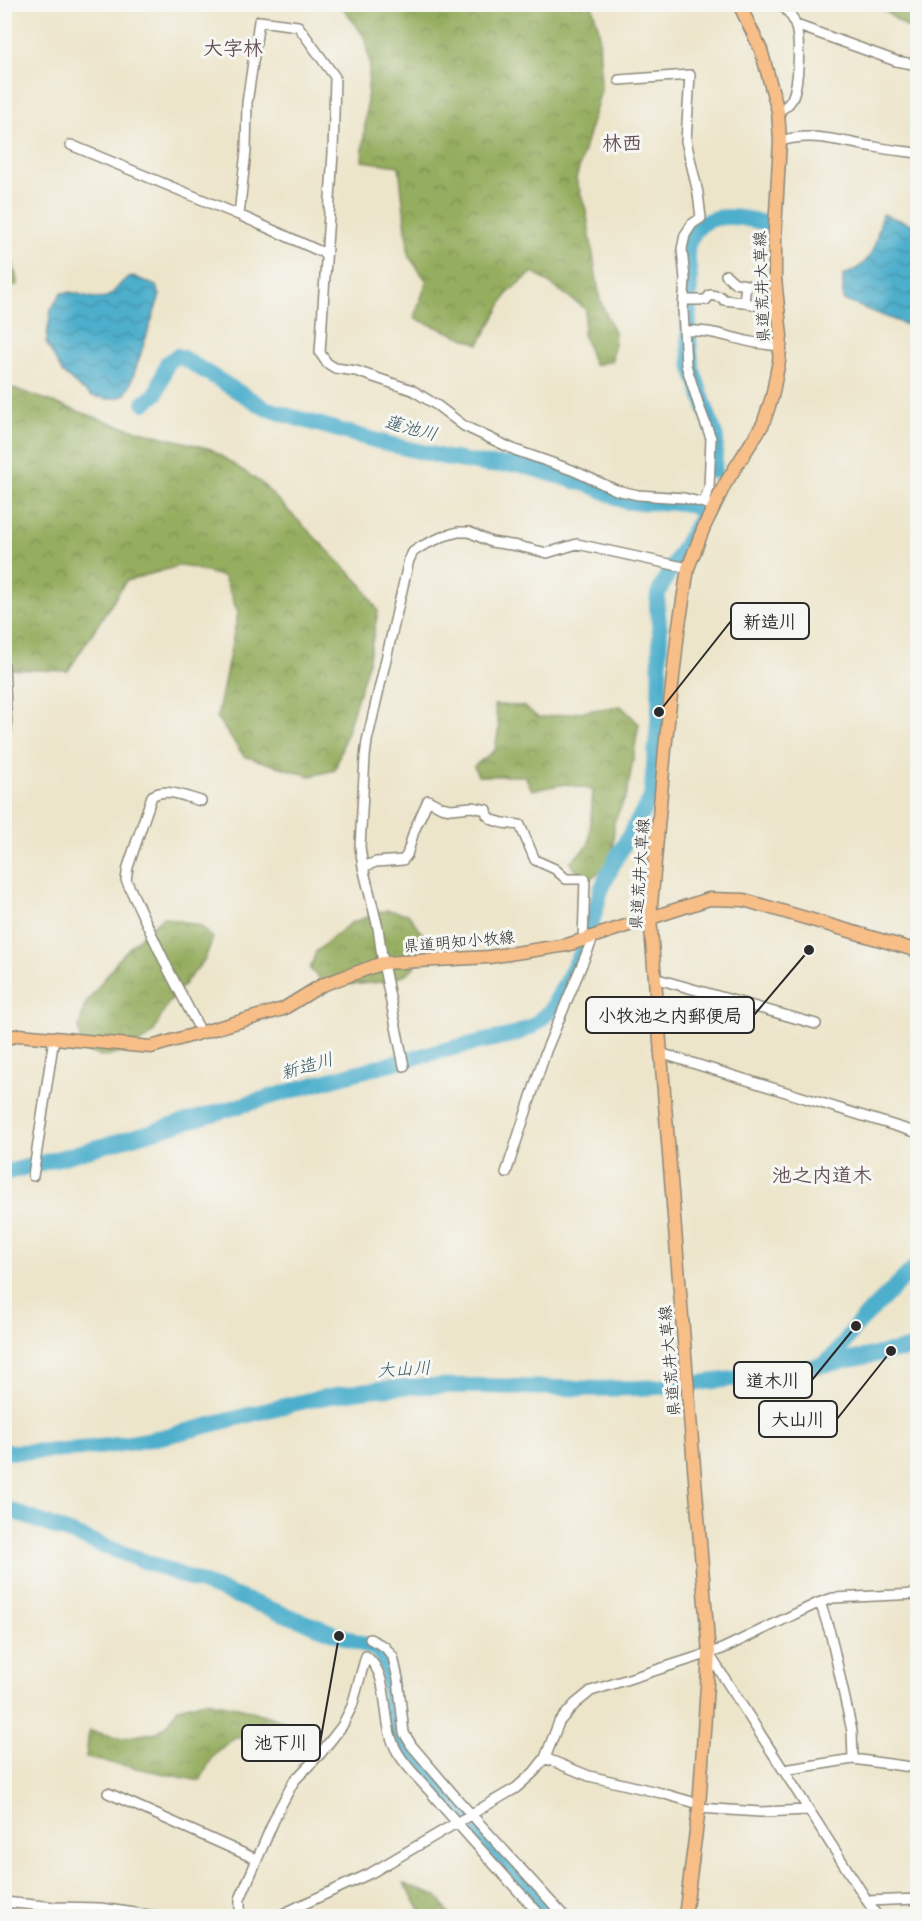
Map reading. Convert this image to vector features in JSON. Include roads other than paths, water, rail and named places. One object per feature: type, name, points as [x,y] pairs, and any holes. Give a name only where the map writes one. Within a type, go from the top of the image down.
[{"type":"main road","name":"県道荒井大草線","points":[[685,1917],[699,1806],[709,1654],[650,917],[665,749],[687,568],[709,504],[725,484],[763,424],[776,383],[780,346],[775,278],[780,141],[778,111],[761,50],[739,4]]},
{"type":"main road","name":"県道明知小牧線","points":[[4,1038],[19,1035],[151,1047],[283,1009],[322,985],[383,963],[489,957],[567,945],[709,899],[744,900],[918,951]]},
{"type":"street","points":[[778,111],[787,106],[794,91],[798,68],[796,25],[781,4]]},
{"type":"street","points":[[239,215],[246,150],[247,103],[259,21],[298,26],[335,77],[320,353],[327,363],[335,368],[356,371],[412,390],[464,426],[515,450],[572,470],[616,490],[638,495],[684,498],[709,504],[711,438],[686,365],[684,331],[686,279],[682,249],[685,235],[692,224],[701,218],[698,193],[686,141],[690,75],[619,80]]},
{"type":"street","points":[[796,25],[896,61],[918,66]]},
{"type":"street","points":[[780,141],[797,136],[827,138],[918,153]]},
{"type":"street","points":[[71,145],[326,254]]},
{"type":"street","points":[[726,275],[735,283],[746,285],[744,302]]},
{"type":"street","points":[[684,300],[706,300],[710,295],[721,297],[724,300],[778,308]]},
{"type":"street","points":[[684,331],[696,330],[726,334],[752,342],[780,346]]},
{"type":"street","points":[[404,1066],[360,847],[366,749],[413,552],[444,536],[458,532],[470,532],[491,542],[548,553],[577,544],[687,568]]},
{"type":"street","points":[[4,665],[7,730],[4,732]]},
{"type":"street","points":[[201,801],[165,791],[152,796],[128,867],[126,880],[201,1032]]},
{"type":"street","points":[[363,867],[376,862],[403,860],[428,800],[451,809],[472,807],[487,810],[487,815],[493,820],[520,825],[535,860],[555,869],[566,879],[585,879],[588,939],[546,1051],[506,1173]]},
{"type":"street","points":[[654,978],[816,1024]]},
{"type":"street","points":[[33,1176],[54,1038]]},
{"type":"street","points":[[660,1053],[918,1133]]},
{"type":"street","points":[[278,1917],[371,1873],[516,1788],[534,1772],[544,1758],[559,1722],[591,1691],[709,1654],[833,1598],[918,1594]]},
{"type":"street","points":[[818,1603],[822,1608],[831,1636],[852,1731],[853,1759]]},
{"type":"street","points":[[370,1640],[385,1647],[393,1657],[406,1738],[429,1767],[564,1917]]},
{"type":"street","points":[[709,1654],[877,1917]]},
{"type":"street","points":[[240,1917],[240,1899],[278,1811],[294,1781],[321,1753],[342,1726],[352,1706],[366,1656],[375,1662],[381,1674],[391,1740],[399,1755],[541,1917]]},
{"type":"street","points":[[544,1758],[589,1776],[661,1793],[699,1806],[760,1812],[809,1810]]},
{"type":"street","points":[[784,1770],[853,1759],[918,1768]]},
{"type":"street","points":[[108,1793],[256,1859]]},
{"type":"street","points":[[867,1901],[918,1899]]},
{"type":"street","points":[[4,1902],[100,1908],[156,1917]]},
{"type":"street","points":[[56,1907],[64,1917]]},
{"type":"water","points":[[882,214],[917,226],[917,329],[843,300],[843,275],[854,271],[868,259],[875,243]]},
{"type":"water","points":[[133,276],[156,286],[160,295],[130,386],[120,397],[107,399],[92,396],[62,372],[46,342],[51,310],[61,293],[103,298],[112,294],[125,280]]},
{"type":"waterway","name":"新造川","points":[[714,471],[716,438],[690,357],[688,245],[696,230],[711,220],[729,217],[766,223]]},
{"type":"waterway","name":"蓮池川","points":[[144,403],[156,394],[167,363],[177,356],[265,408],[296,418],[448,458],[489,465],[518,464],[592,486],[627,502],[682,503],[704,510]]},
{"type":"waterway","name":"新造川","points":[[590,930],[601,890],[615,860],[651,798],[659,712],[658,594],[705,510]]},
{"type":"waterway","name":"新造川","points":[[4,1173],[321,1082],[448,1049],[513,1035],[533,1026],[551,1010],[583,950]]},
{"type":"waterway","points":[[823,1365],[838,1351],[856,1326],[918,1264]]},
{"type":"waterway","name":"大山川","points":[[4,1452],[83,1449],[142,1441],[306,1401],[355,1392],[433,1386],[592,1389],[670,1386],[727,1380],[918,1348]]},
{"type":"waterway","points":[[4,1508],[376,1649],[382,1656],[388,1672],[392,1720],[405,1750],[554,1916]]},
{"type":"place","name":"新造川","points":[[659,712]]},
{"type":"place","name":"小牧池之内郵便局","points":[[809,950]]},
{"type":"place","name":"道木川","points":[[856,1326]]},
{"type":"place","name":"大山川","points":[[891,1351]]},
{"type":"place","name":"池下川","points":[[339,1636]]},
{"type":"district","name":"大字林","points":[[233,48]]},
{"type":"district","name":"林西","points":[[622,143]]},
{"type":"district","name":"池之内道木","points":[[822,1175]]}]
